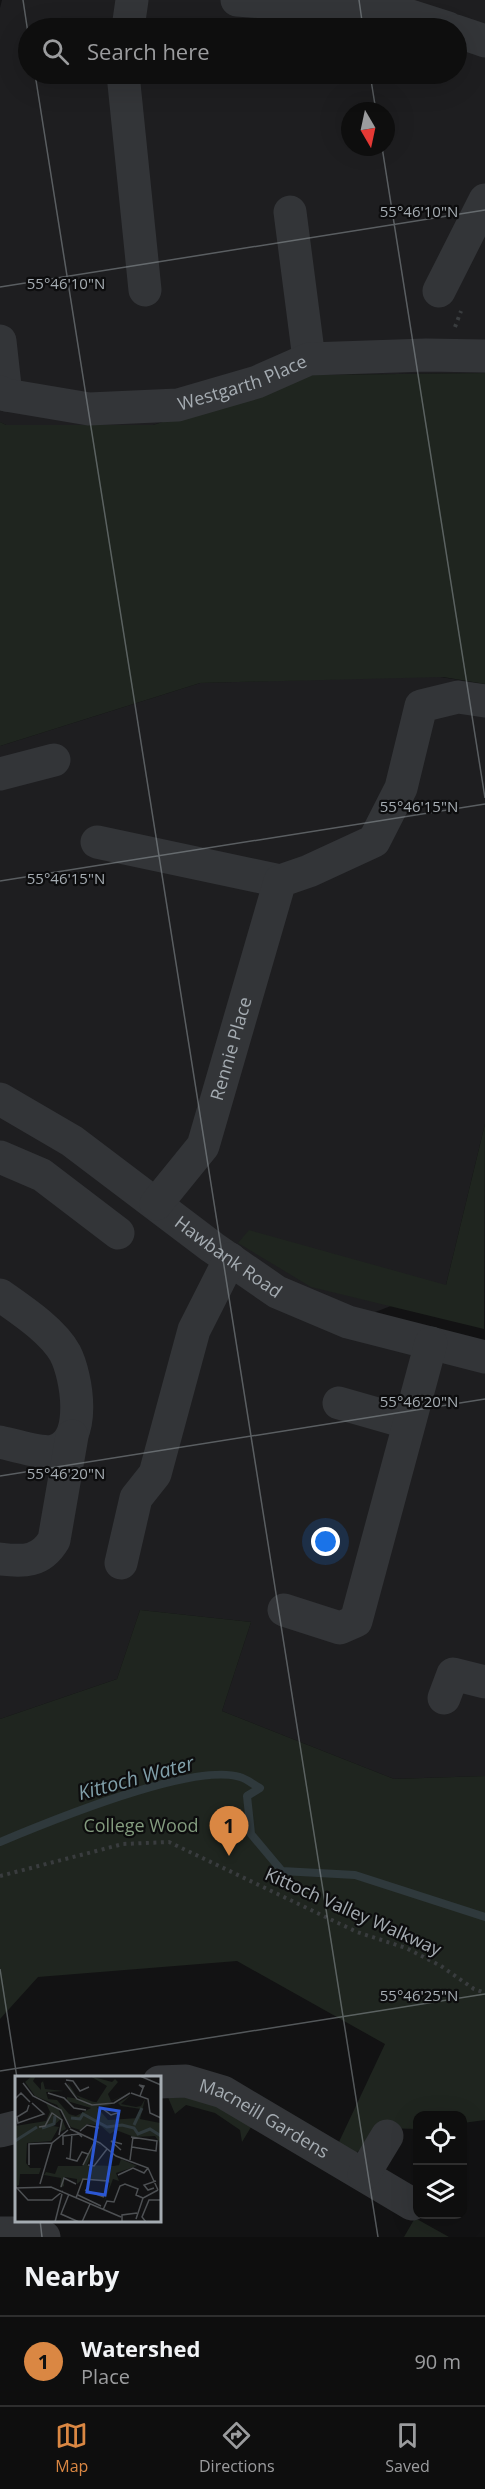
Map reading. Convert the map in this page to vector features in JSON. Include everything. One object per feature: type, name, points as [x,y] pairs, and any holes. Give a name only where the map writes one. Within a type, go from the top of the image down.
[{"type":"street","points":[[129,18],[132,0]]},
{"type":"street","points":[[237,0],[398,12],[417,18]]},
{"type":"street","points":[[467,35],[485,41]]},
{"type":"street","points":[[124,84],[145,290]]},
{"type":"street","points":[[439,291],[485,200]]},
{"type":"street","points":[[290,212],[309,358]]},
{"type":"street","points":[[0,341],[3,393]]},
{"type":"street","name":"Westgarth Place","points":[[3,393],[89,409],[178,405],[257,382],[309,358],[485,356]]},
{"type":"street","points":[[98,842],[280,881],[309,872],[374,841],[401,788],[421,706],[471,699]]},
{"type":"street","points":[[0,774],[54,760]]},
{"type":"street","name":"Rennie Place","points":[[156,1204],[203,1146],[280,881]]},
{"type":"street","name":"Hawbank Road","points":[[0,1099],[72,1141],[277,1292],[348,1322],[485,1357]]},
{"type":"street","points":[[0,1157],[42,1174],[118,1233]]},
{"type":"street","points":[[121,1563],[136,1498],[155,1474],[194,1330],[230,1259]]},
{"type":"street","points":[[0,1295],[48,1333],[64,1351],[77,1392],[76,1416],[54,1540],[47,1552],[35,1558],[0,1559]]},
{"type":"street","points":[[284,1610],[340,1628],[356,1621],[431,1343]]},
{"type":"street","points":[[339,1403],[410,1423]]},
{"type":"street","points":[[0,1442],[51,1452],[63,1448],[72,1436]]},
{"type":"street","points":[[444,1698],[453,1674],[485,1682]]},
{"type":"street","name":"Macneill Gardens","points":[[160,2082],[186,2081],[223,2092],[412,2204]]},
{"type":"street","points":[[0,2131],[15,2127]]},
{"type":"street","points":[[364,2174],[387,2136]]},
{"type":"street","points":[[0,2233],[31,2234],[44,2237]]},
{"type":"path","name":"Kittoch Valley Walkway","points":[[0,1876],[123,1844],[169,1842],[357,1932],[406,1948],[441,1966],[474,1989],[485,1993]]},
{"type":"shaded area","points":[[2,0],[485,0],[485,373],[312,375],[153,425],[6,425],[0,422],[0,8]]},
{"type":"shaded area","points":[[434,676],[485,684],[485,1124],[446,1285],[349,1322],[485,1357],[485,1776],[394,1779],[222,1711],[251,1622],[140,1610],[117,1679],[0,1719],[0,746],[200,683]]},
{"type":"green space","points":[[485,373],[485,684],[443,677],[200,683],[0,746],[0,422],[6,425],[153,425],[312,375]]},
{"type":"green space","points":[[485,1124],[484,1329],[311,1287],[238,1243],[249,1230],[446,1285]]},
{"type":"green space","name":"College Wood","points":[[140,1610],[251,1622],[222,1711],[394,1779],[485,1776],[485,2120],[467,2122],[467,2111],[413,2111],[413,2129],[384,2128],[355,2154],[338,2144],[385,2044],[237,1961],[38,1977],[0,2019],[0,1719],[117,1679]]},
{"type":"green space","points":[[193,2094],[254,2122],[242,2142],[240,2130],[215,2113],[186,2105],[175,2114],[167,2095]]},
{"type":"green space","points":[[414,2219],[417,2219],[449,2237],[404,2237]]},
{"type":"waterway","name":"Kittoch Water","points":[[0,1842],[120,1796],[156,1786],[189,1778],[218,1775],[240,1777],[260,1788],[247,1796],[251,1834],[282,1871],[355,1875],[485,1917]]},
{"type":"place","name":"Watershed","points":[[229,1856]]}]
